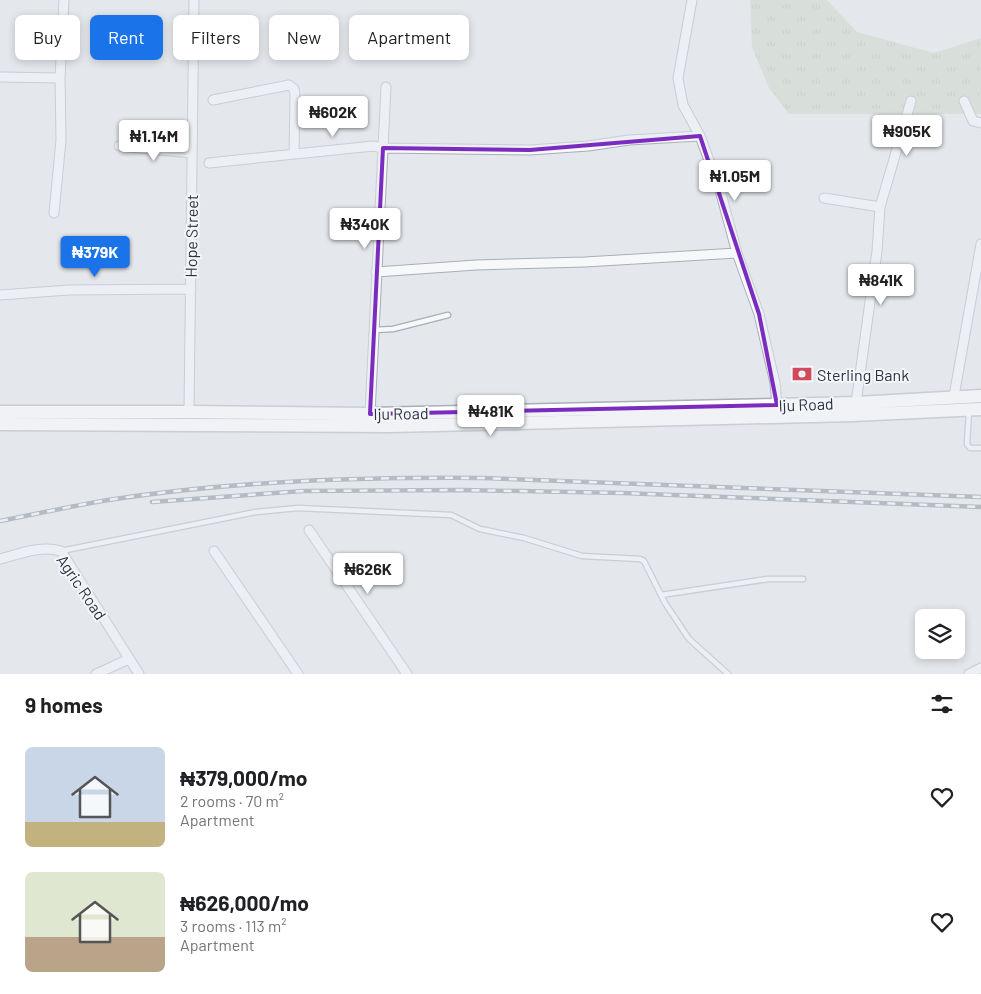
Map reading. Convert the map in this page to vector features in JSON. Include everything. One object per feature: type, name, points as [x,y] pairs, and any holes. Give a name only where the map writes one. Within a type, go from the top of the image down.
[{"type":"main road","name":"Iju Road","points":[[0,424],[390,426],[732,411],[777,405],[981,396]]},
{"type":"main road","name":"Iju Road","points":[[0,412],[370,414],[732,411],[853,415],[975,409]]},
{"type":"street","points":[[54,213],[61,140],[60,78],[64,0]]},
{"type":"street","name":"Hope Street","points":[[189,412],[194,0]]},
{"type":"street","points":[[692,0],[678,78],[683,104],[700,136],[720,190],[737,253],[759,314],[775,382],[777,405]]},
{"type":"street","points":[[0,77],[60,78]]},
{"type":"street","points":[[212,100],[289,85],[294,89],[295,94],[294,154]]},
{"type":"street","points":[[370,414],[386,87]]},
{"type":"street","points":[[856,403],[877,251],[880,207],[911,101]]},
{"type":"street","points":[[964,101],[973,121],[981,123]]},
{"type":"street","points":[[209,163],[374,146],[383,148],[530,150],[588,146],[629,140],[700,136]]},
{"type":"street","points":[[119,146],[192,153]]},
{"type":"street","points":[[824,198],[880,207]]},
{"type":"street","points":[[954,396],[981,244]]},
{"type":"street","points":[[376,272],[476,265],[585,262],[737,253]]},
{"type":"street","points":[[0,295],[69,290],[191,289]]},
{"type":"street","points":[[309,530],[407,674]]},
{"type":"street","name":"Agric Road","points":[[0,559],[51,548],[61,551],[139,674]]},
{"type":"street","points":[[214,552],[298,674]]},
{"type":"street","points":[[96,674],[129,659]]},
{"type":"street","points":[[970,674],[981,668]]},
{"type":"lane","points":[[374,330],[393,328],[448,315]]},
{"type":"lane","points":[[975,409],[967,444],[970,448],[981,448]]},
{"type":"lane","points":[[61,551],[273,510],[298,508],[451,515],[480,529],[524,538],[582,556],[640,559],[644,561],[661,595],[688,640],[728,674]]},
{"type":"lane","points":[[661,595],[768,578],[803,579]]},
{"type":"highlighted area","points":[[700,136],[759,314],[777,405],[370,414],[383,148],[530,150]]},
{"type":"green space","points":[[750,0],[827,0],[857,32],[934,53],[981,38],[981,114],[789,114],[769,88],[752,47]]},
{"type":"railway","points":[[0,521],[108,500],[201,488],[389,478],[483,478],[981,497]]},
{"type":"railway","points":[[152,502],[303,491],[463,490],[622,493],[981,507]]},
{"type":"place","name":"Sterling Bank","points":[[802,374]]}]
